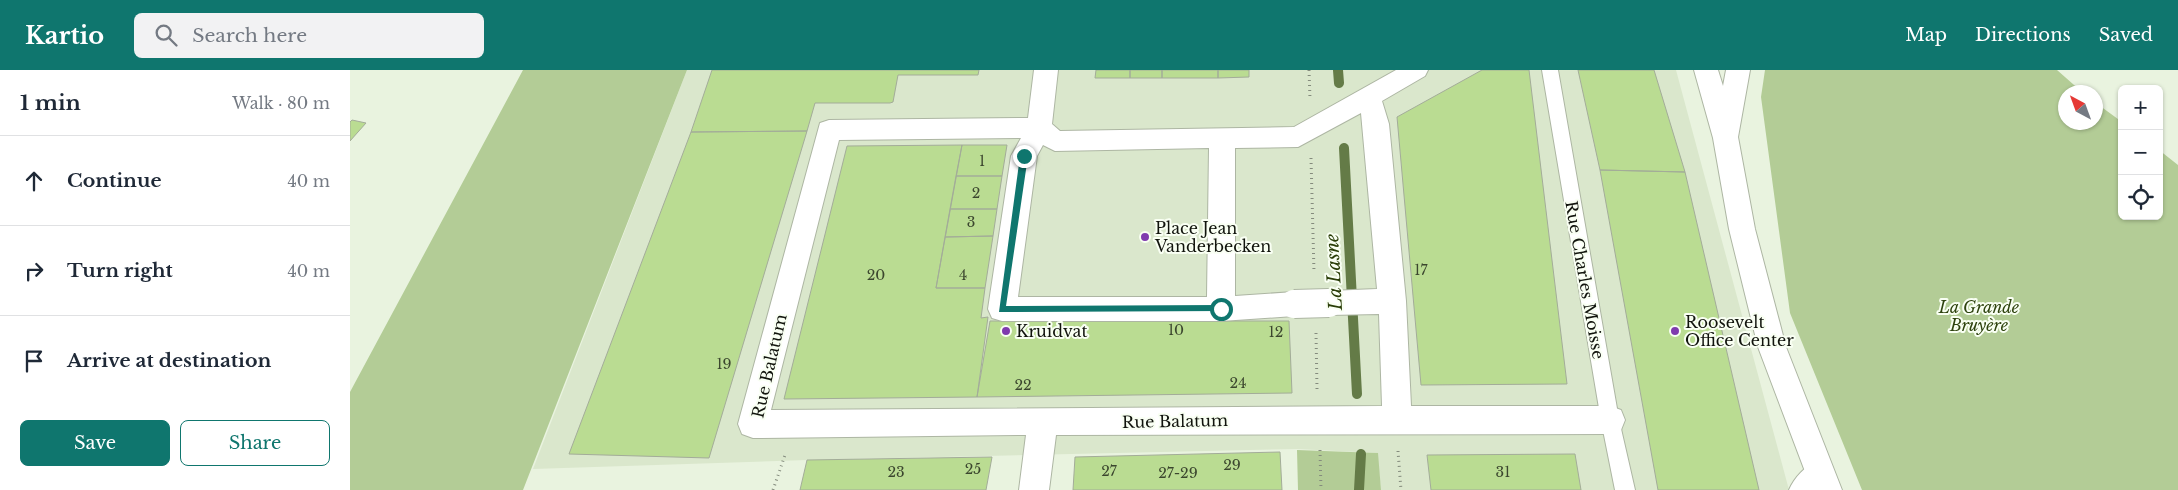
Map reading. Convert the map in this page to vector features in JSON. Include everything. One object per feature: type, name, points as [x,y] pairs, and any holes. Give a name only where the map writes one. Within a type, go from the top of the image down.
[{"type":"street","points":[[1046,70],[1039,128],[1024,156],[1002,309],[1221,309],[1294,304],[1392,301]]},
{"type":"street","points":[[1039,128],[1055,141],[1298,137],[1416,70]]},
{"type":"street","points":[[1706,70],[1726,138],[1742,230],[1772,347],[1823,480]]},
{"type":"street","points":[[1726,138],[1737,87],[1738,70]]},
{"type":"street","points":[[1369,96],[1376,124],[1392,301],[1397,420]]},
{"type":"street","name":"Rue Balatum","points":[[1039,128],[829,130],[753,424],[1610,420]]},
{"type":"street","points":[[1221,309],[1222,139]]},
{"type":"street","points":[[1034,490],[1042,422]]},
{"type":"lane","name":"Rue Charles Moisse","points":[[1550,70],[1610,420],[1624,490]]},
{"type":"lane","points":[[1799,490],[1823,480]]},
{"type":"path","points":[[1309,70],[1314,280]]},
{"type":"path","points":[[1316,330],[1322,490]]},
{"type":"path","points":[[1399,468],[1401,490]]},
{"type":"shaded area","points":[[687,70],[1676,70],[1789,490],[1381,490],[1377,453],[1297,449],[807,460],[533,469]]},
{"type":"green space","points":[[523,70],[687,70],[523,490],[350,490],[350,392]]},
{"type":"green space","name":"La Grande Bruyère","points":[[1765,70],[2057,70],[2074,85],[2058,85],[2058,130],[2103,130],[2103,108],[2118,119],[2118,220],[2163,220],[2163,153],[2178,165],[2178,490],[1862,490],[1790,313],[1761,97]]},
{"type":"green space","points":[[1297,450],[1378,453],[1381,490],[1298,490]]},
{"type":"building","points":[[712,70],[979,70],[978,75],[898,75],[893,102],[890,103],[815,103],[807,131],[691,132]]},
{"type":"building","points":[[1096,70],[1130,70],[1130,78],[1095,78]]},
{"type":"building","points":[[1130,70],[1162,70],[1162,78],[1130,78]]},
{"type":"building","points":[[1162,70],[1218,70],[1218,78],[1162,78]]},
{"type":"building","points":[[1218,70],[1249,70],[1249,77],[1218,78]]},
{"type":"building","points":[[1482,70],[1529,70],[1567,384],[1421,385],[1397,117]]},
{"type":"building","points":[[1578,70],[1654,70],[1685,172],[1600,170]]},
{"type":"building","points":[[352,120],[366,123],[350,141],[350,122]]},
{"type":"building","points":[[807,131],[709,458],[569,454],[691,132]]},
{"type":"building","points":[[962,145],[936,288],[985,288],[981,318],[988,317],[977,397],[784,399],[847,146]]},
{"type":"building","points":[[962,145],[1007,145],[1002,176],[956,176]]},
{"type":"building","name":"Roosevelt Office Center","points":[[1600,170],[1685,172],[1759,490],[1658,490]]},
{"type":"building","points":[[956,176],[1002,176],[997,209],[950,209]]},
{"type":"building","points":[[950,209],[997,209],[993,236],[945,237]]},
{"type":"building","points":[[993,236],[985,288],[936,288],[945,237]]},
{"type":"building","points":[[990,321],[1289,321],[1292,393],[977,397]]},
{"type":"building","points":[[1280,452],[1282,490],[1073,490],[1075,457]]},
{"type":"building","points":[[1575,454],[1581,490],[1431,490],[1427,455]]},
{"type":"building","points":[[992,457],[986,490],[800,490],[807,460]]},
{"type":"waterway","name":"La Lasne","points":[[1338,70],[1339,83]]},
{"type":"waterway","name":"La Lasne","points":[[1344,148],[1357,394]]},
{"type":"waterway","name":"La Lasne","points":[[1359,490],[1361,454]]},
{"type":"place","name":"Place Jean Vanderbecken","points":[[1145,237]]},
{"type":"place","name":"Kruidvat","points":[[1006,331]]},
{"type":"place","name":"Roosevelt Office Center","points":[[1675,331]]},
{"type":"route","points":[[1024,156],[1002,309],[1221,309]]}]
